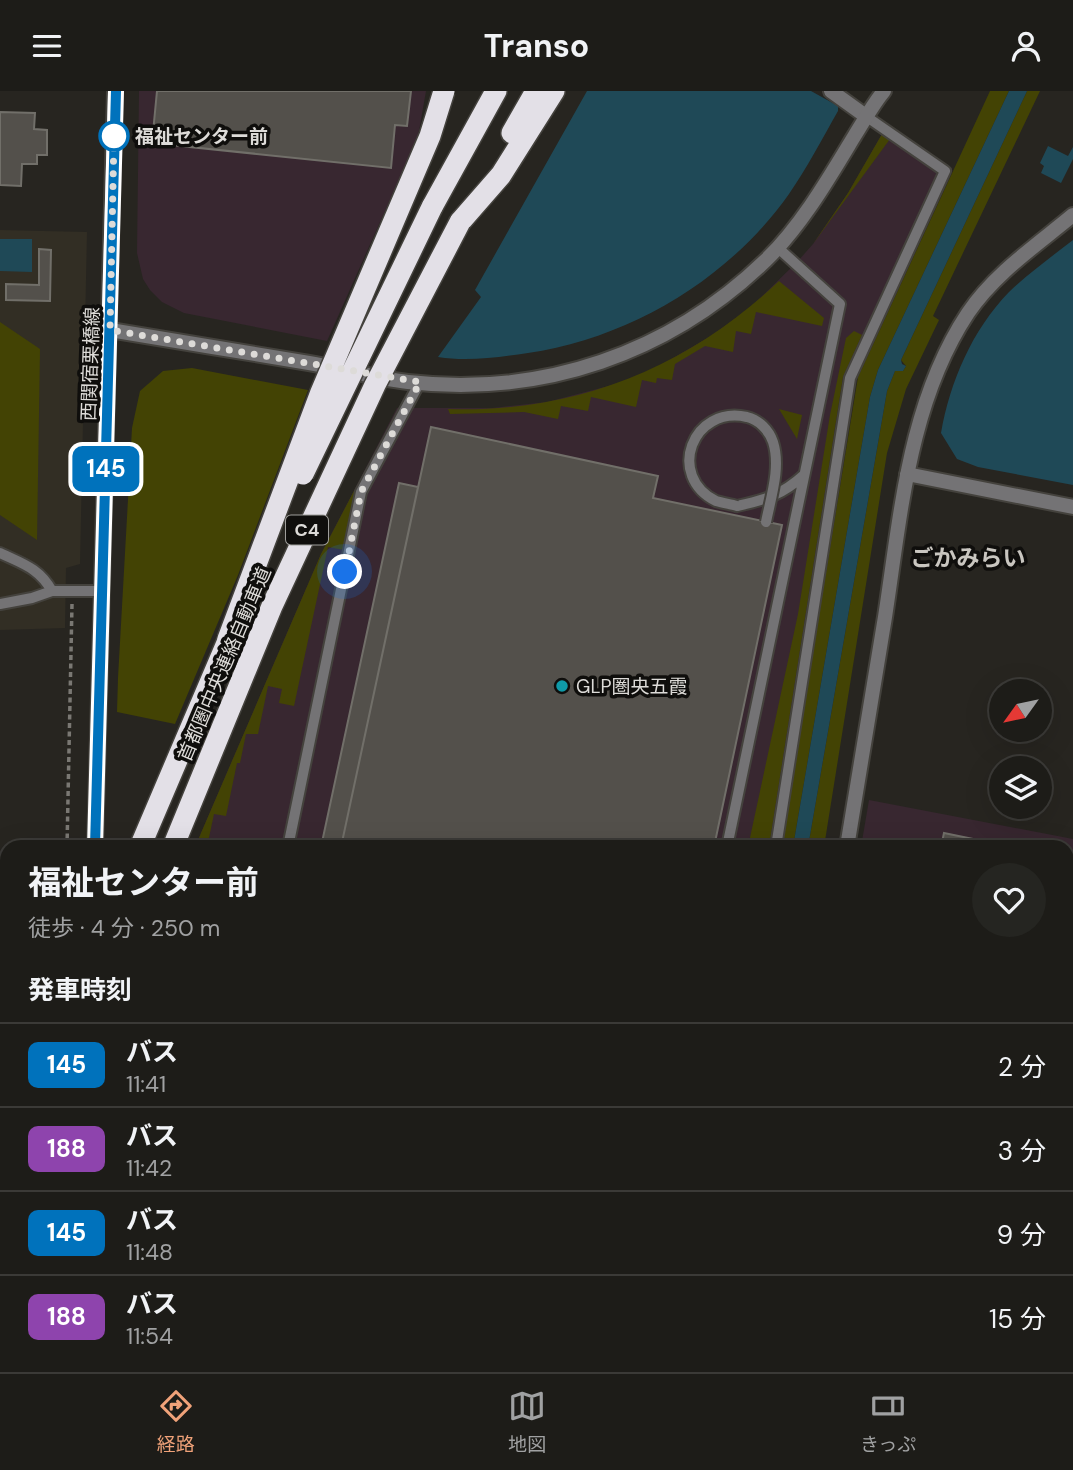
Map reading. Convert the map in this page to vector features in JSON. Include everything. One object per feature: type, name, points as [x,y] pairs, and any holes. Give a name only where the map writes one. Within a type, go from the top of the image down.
[{"type":"highway","points":[[228,639],[321,392],[430,136],[444,91]]},
{"type":"highway","name":"首都圏中央連絡自動車道","points":[[143,840],[281,520],[426,220],[496,91]]},
{"type":"highway","name":"首都圏中央連絡自動車道","points":[[176,840],[277,594],[374,385],[460,222],[536,91]]},
{"type":"highway","points":[[460,222],[500,175],[554,91]]},
{"type":"main road","name":"西関宿栗橋線","points":[[95,840],[116,91]]},
{"type":"street","points":[[831,91],[867,117]]},
{"type":"street","points":[[110,330],[420,382],[490,385],[542,379],[617,357],[653,341],[725,297],[777,247],[806,210],[884,91]]},
{"type":"street","points":[[848,840],[907,474],[923,410],[942,359],[970,310],[1016,262],[1073,215]]},
{"type":"street","points":[[907,474],[1073,507]]},
{"type":"lane","points":[[777,840],[850,378],[945,171],[867,117]]},
{"type":"lane","points":[[728,840],[840,304],[777,247]]},
{"type":"lane","points":[[289,840],[361,492],[420,382]]},
{"type":"lane","points":[[766,522],[774,483],[774,443],[768,432],[751,418],[734,415],[719,417],[696,434],[689,462],[692,477],[701,490],[716,501],[737,506],[769,499],[792,486],[804,475]]},
{"type":"lane","points":[[0,553],[38,571],[52,591]]},
{"type":"lane","points":[[0,604],[52,591],[103,591]]},
{"type":"path","points":[[67,840],[73,591]]},
{"type":"shaded area","points":[[139,91],[426,91],[418,137],[327,341],[184,313],[162,302],[150,290],[143,279],[137,253]]},
{"type":"shaded area","points":[[990,91],[1009,91],[878,370],[870,397],[794,840],[782,840],[858,377]]},
{"type":"shaded area","points":[[1027,91],[1040,91],[933,316],[939,320],[906,389],[887,453],[825,840],[809,840],[887,391],[895,371],[903,371],[906,366],[901,360]]},
{"type":"shaded area","points":[[882,134],[938,173],[843,377],[770,840],[198,840],[321,554],[397,408],[492,408],[547,402],[624,382],[661,365],[711,336],[751,307],[813,244],[848,193]]},
{"type":"shaded area","points":[[882,134],[890,139],[813,244],[848,193]]},
{"type":"shaded area","points":[[0,230],[87,232],[80,564],[66,568],[65,628],[0,630]]},
{"type":"shaded area","points":[[779,281],[824,318],[822,326],[756,312],[751,334],[736,331],[733,352],[705,346],[675,364],[672,380],[657,378],[656,383],[642,380],[636,407],[591,397],[588,411],[561,406],[558,419],[524,412],[450,414],[448,409],[540,403],[627,379],[667,361],[706,338],[744,312]]},
{"type":"shaded area","points":[[0,322],[40,349],[37,540],[0,515]]},
{"type":"shaded area","points":[[854,331],[862,335],[843,377],[770,840],[750,840],[798,614],[830,415],[846,338]]},
{"type":"shaded area","points":[[192,368],[308,390],[238,575],[175,724],[117,712],[118,678],[132,428],[140,391],[163,371]]},
{"type":"shaded area","points":[[779,409],[802,415],[797,439]]},
{"type":"shaded area","points":[[355,489],[344,550],[328,547],[294,706],[279,703],[282,689],[268,686],[258,734],[246,734],[226,816],[214,814],[208,840],[198,840],[321,554]]},
{"type":"shaded area","points":[[869,800],[1073,839],[1073,840],[862,840]]},
{"type":"water","points":[[587,91],[811,91],[838,106],[838,111],[796,184],[765,225],[707,278],[674,300],[640,319],[566,345],[483,358],[438,357],[481,297],[475,290]]},
{"type":"water","points":[[1009,91],[1027,91],[901,360],[906,366],[903,371],[895,371],[887,391],[809,840],[794,840],[870,397],[878,370]]},
{"type":"water","points":[[1048,146],[1068,156],[1073,147],[1073,159],[1061,183],[1041,173],[1044,166],[1040,163]]},
{"type":"water","points":[[0,239],[32,239],[32,272],[0,271]]},
{"type":"water","points":[[1073,240],[1073,485],[978,467],[957,459],[941,433],[950,395],[964,358],[984,323],[1009,292]]},
{"type":"building","points":[[157,91],[411,91],[407,126],[395,125],[391,168],[152,143]]},
{"type":"building","points":[[0,112],[35,113],[34,129],[47,130],[47,155],[37,155],[37,164],[22,164],[21,186],[0,185]]},
{"type":"building","points":[[39,249],[51,250],[50,301],[6,300],[6,284],[39,285]]},
{"type":"building","name":"GLP圏央五霞","points":[[431,427],[658,476],[653,498],[782,525],[715,840],[342,840]]},
{"type":"building","points":[[399,483],[418,487],[342,840],[322,840]]},
{"type":"building","points":[[944,833],[978,840],[942,840]]},
{"type":"bus line","name":"145","points":[[95,840],[116,91]]},
{"type":"place","name":"福祉センター前","points":[[114,136]]},
{"type":"place","name":"GLP圏央五霞","points":[[562,686]]},
{"type":"district","name":"ごかみらい","points":[[968,558]]},
{"type":"route","points":[[114,136],[110,330],[420,382],[361,492],[345,572]]}]
